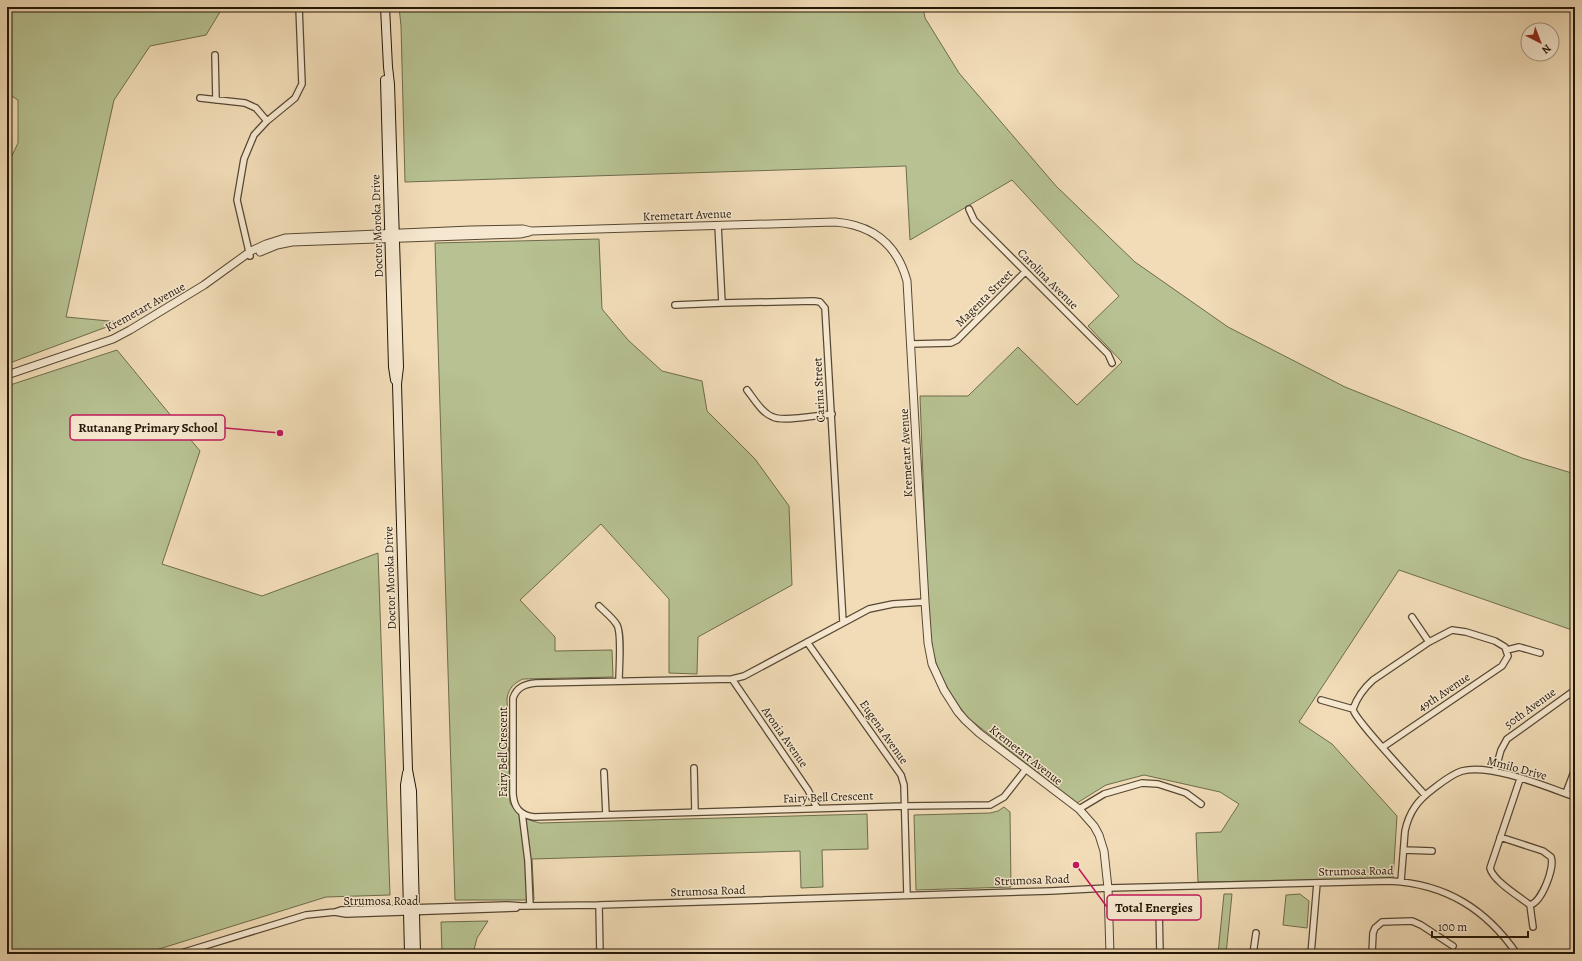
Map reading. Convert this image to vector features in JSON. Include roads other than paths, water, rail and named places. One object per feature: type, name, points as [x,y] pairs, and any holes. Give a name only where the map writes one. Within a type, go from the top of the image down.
[{"type":"main road","name":"Doctor Moroka Drive","points":[[385,7],[390,84],[393,373],[396,384],[408,770],[405,785],[411,909],[416,954]]},
{"type":"main road","name":"Doctor Moroka Drive","points":[[409,954],[411,909]]},
{"type":"street","points":[[250,255],[239,210],[238,192],[244,159],[254,135],[267,121],[295,98],[302,84],[299,7]]},
{"type":"street","points":[[215,55],[216,100]]},
{"type":"street","points":[[200,98],[245,103],[252,106],[267,121]]},
{"type":"street","name":"Carolina Avenue","points":[[969,209],[974,220],[1108,354],[1112,364]]},
{"type":"street","name":"Kremetart Avenue","points":[[7,375],[116,337],[204,285],[241,260],[272,246],[285,243],[512,229],[531,231],[835,222],[852,224],[870,232],[896,253],[907,281],[925,602],[928,643],[932,664],[948,696],[965,720],[1079,809],[1088,818],[1099,835],[1104,851],[1108,888],[1110,954]]},
{"type":"street","points":[[718,225],[722,302]]},
{"type":"street","name":"Magenta Street","points":[[911,344],[951,343],[957,340],[1025,272]]},
{"type":"street","name":"Carina Street","points":[[676,305],[722,302],[814,301],[822,304],[826,310],[843,622]]},
{"type":"street","points":[[747,390],[773,418],[784,419],[832,414]]},
{"type":"street","name":"Fairy Bell Crescent","points":[[925,602],[880,606],[869,610],[843,622],[744,676],[732,679],[618,681],[525,685],[515,693],[514,698],[513,794],[515,806],[522,813],[534,817],[818,808],[990,805],[1004,797],[1026,769]]},
{"type":"street","points":[[599,606],[618,628],[618,681]]},
{"type":"street","points":[[1412,617],[1429,642]]},
{"type":"street","points":[[1425,794],[1356,716],[1353,709],[1357,699],[1368,684],[1429,642],[1452,630],[1461,630],[1495,641],[1507,650],[1519,647],[1540,653]]},
{"type":"street","name":"Eugena Avenue","points":[[807,642],[898,769],[904,785],[907,895]]},
{"type":"street","name":"49th Avenue","points":[[1383,747],[1502,666],[1508,656],[1507,650]]},
{"type":"street","name":"Aronia Avenue","points":[[732,679],[808,790],[818,808]]},
{"type":"street","name":"50th Avenue","points":[[1494,771],[1507,739],[1575,690]]},
{"type":"street","points":[[1321,700],[1353,709]]},
{"type":"street","points":[[694,768],[695,812]]},
{"type":"street","name":"Mmilo Drive","points":[[1401,882],[1409,816],[1418,801],[1425,794],[1439,784],[1461,772],[1477,769],[1494,771],[1575,797]]},
{"type":"street","points":[[1566,794],[1575,769]]},
{"type":"street","points":[[604,772],[606,815]]},
{"type":"street","points":[[1520,779],[1491,864],[1491,871],[1497,879],[1530,904],[1533,927]]},
{"type":"street","points":[[1079,809],[1104,794],[1142,783],[1158,784],[1186,793],[1201,804]]},
{"type":"street","points":[[522,813],[528,861],[530,906]]},
{"type":"street","points":[[1500,837],[1544,851],[1550,855],[1552,864],[1542,894],[1537,902],[1530,904]]},
{"type":"street","points":[[1404,850],[1432,851]]},
{"type":"street","name":"Strumosa Road","points":[[178,954],[306,915],[335,912],[346,914],[411,909],[507,905],[600,905],[1108,888],[1401,882],[1428,886],[1472,906],[1494,925],[1517,954]]},
{"type":"street","points":[[1310,954],[1317,883]]},
{"type":"street","points":[[600,905],[600,954]]},
{"type":"street","points":[[1159,906],[1160,954]]},
{"type":"street","points":[[1372,954],[1373,933],[1375,928],[1382,922],[1412,921],[1453,946]]},
{"type":"street","points":[[1254,954],[1256,933]]},
{"type":"street","points":[[199,948],[201,954]]},
{"type":"place","name":"Rutanang Primary School","points":[[280,433]]},
{"type":"place","name":"Total Energies","points":[[1076,865]]}]
